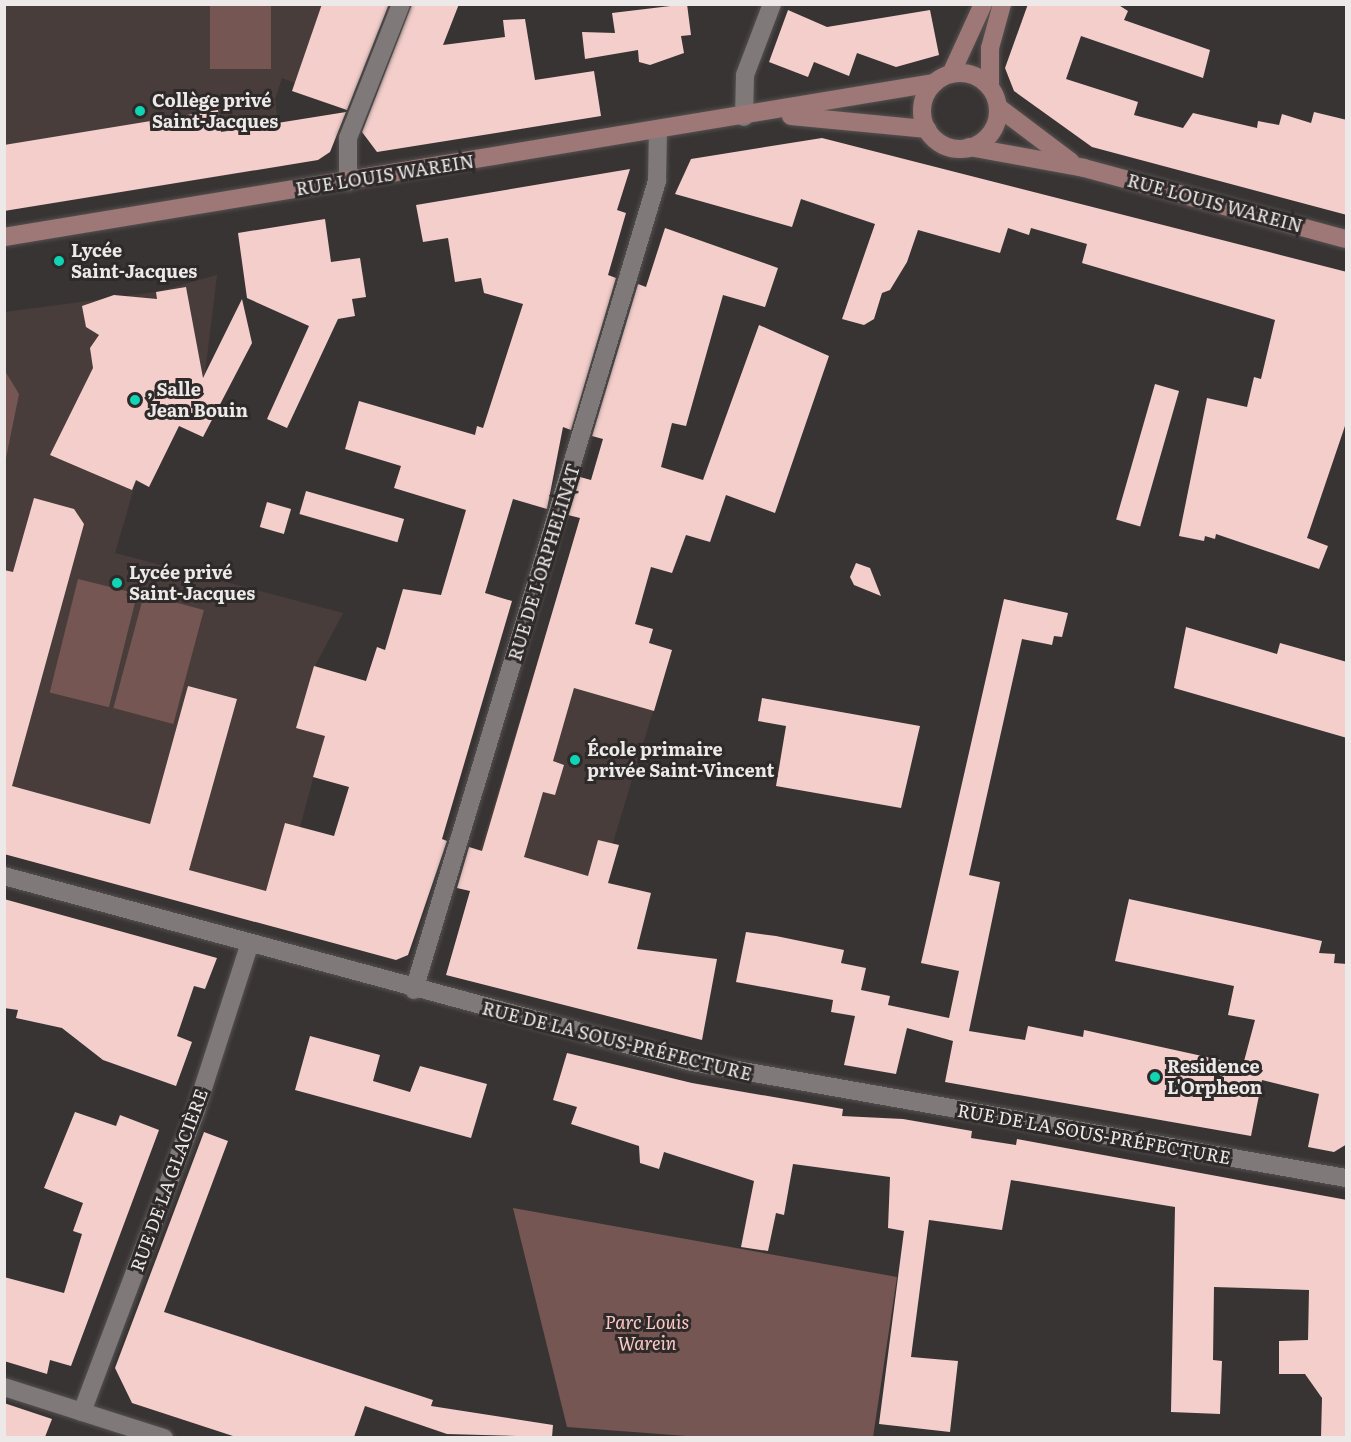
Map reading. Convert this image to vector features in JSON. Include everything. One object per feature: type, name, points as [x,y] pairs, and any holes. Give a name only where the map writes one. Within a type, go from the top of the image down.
[{"type":"main road","points":[[951,74],[983,4]]},
{"type":"main road","points":[[990,87],[972,75],[951,74],[934,83],[923,105],[927,129],[945,146],[969,147],[989,135],[998,108],[990,87],[990,48],[1002,4]]},
{"type":"main road","name":"RUE LOUIS WAREIN","points":[[4,237],[765,115],[934,83]]},
{"type":"main road","name":"RUE LOUIS WAREIN","points":[[998,108],[1050,151],[1084,168]]},
{"type":"main road","name":"RUE LOUIS WAREIN","points":[[765,115],[868,119],[927,129]]},
{"type":"main road","name":"RUE LOUIS WAREIN","points":[[969,147],[1084,168],[1347,238]]},
{"type":"street","points":[[348,182],[348,138],[401,4]]},
{"type":"street","points":[[744,117],[745,75],[772,4]]},
{"type":"street","name":"RUE DE L'ORPHELINAT","points":[[414,990],[657,181],[658,131]]},
{"type":"street","name":"RUE DE LA SOUS-PRÉFECTURE","points":[[4,876],[249,946],[699,1064],[1347,1178]]},
{"type":"street","name":"RUE DE LA GLACIÈRE","points":[[82,1412],[196,1110],[249,946]]},
{"type":"street","points":[[4,1387],[164,1437]]},
{"type":"shaded area","name":"Collège privé Saint-Jacques","points":[[5,5],[322,5],[295,83],[282,78],[275,99],[284,166],[5,211]]},
{"type":"shaded area","name":"Lycée privé Saint-Jacques","points":[[217,275],[205,373],[149,487],[136,481],[115,553],[343,613],[315,666],[366,681],[377,647],[391,652],[396,774],[320,753],[273,927],[5,854],[5,312],[156,292]]},
{"type":"shaded area","name":"École primaire privée Saint-Vincent","points":[[552,614],[672,651],[593,906],[474,869]]},
{"type":"green space","points":[[210,5],[271,5],[271,69],[210,69]]},
{"type":"green space","points":[[5,371],[19,394],[5,463]]},
{"type":"green space","points":[[78,579],[137,594],[109,707],[50,693]]},
{"type":"green space","points":[[144,594],[204,610],[173,724],[113,708]]},
{"type":"green space","name":"Parc Louis Warein","points":[[513,1208],[897,1277],[873,1437],[713,1438],[567,1427]]},
{"type":"building","points":[[322,4],[389,4],[347,110],[292,91]]},
{"type":"building","points":[[412,4],[459,4],[443,45],[505,37],[503,20],[525,19],[535,80],[594,71],[601,116],[377,152],[362,132]]},
{"type":"building","points":[[687,4],[691,35],[681,36],[684,53],[650,65],[639,62],[638,50],[585,59],[582,32],[615,33],[612,13]]},
{"type":"building","points":[[1028,4],[1117,4],[1128,11],[1124,20],[1210,50],[1203,78],[1081,36],[1066,79],[1138,102],[1134,115],[1183,128],[1193,113],[1257,128],[1258,121],[1279,125],[1282,114],[1311,123],[1314,112],[1347,120],[1347,215],[1092,147],[1014,91],[1005,68]]},
{"type":"building","points":[[788,10],[827,27],[930,10],[939,55],[896,67],[857,53],[849,76],[814,62],[808,77],[769,62]]},
{"type":"building","points":[[218,110],[221,132],[346,112],[330,152],[318,160],[4,211],[4,145]]},
{"type":"building","points":[[822,138],[1347,272],[1347,420],[1307,538],[1328,546],[1319,569],[1216,534],[1215,539],[1205,536],[1204,541],[1179,536],[1207,398],[1247,407],[1254,377],[1261,379],[1275,320],[1082,263],[1087,244],[1031,228],[1029,235],[1008,228],[1000,253],[918,230],[907,262],[890,290],[882,293],[874,319],[864,325],[842,319],[875,224],[801,199],[792,227],[675,194],[691,159]]},
{"type":"building","points":[[630,169],[617,210],[626,213],[608,275],[616,278],[571,430],[563,427],[547,509],[513,499],[485,593],[512,601],[442,839],[447,841],[408,955],[396,960],[4,854],[4,570],[13,572],[34,498],[74,509],[84,524],[12,786],[150,824],[188,686],[237,699],[189,870],[266,891],[285,823],[334,836],[349,787],[313,777],[325,736],[296,728],[314,666],[366,681],[377,647],[385,650],[403,589],[441,595],[466,510],[394,488],[401,466],[345,449],[359,401],[475,435],[477,426],[483,428],[523,304],[484,293],[481,278],[455,282],[448,238],[423,242],[416,205]]},
{"type":"building","points":[[325,219],[331,262],[360,258],[366,297],[352,299],[355,316],[338,319],[287,428],[267,419],[309,326],[247,298],[238,233]]},
{"type":"building","points":[[665,228],[778,268],[765,307],[723,295],[686,426],[672,423],[661,467],[703,480],[759,325],[829,356],[775,513],[726,495],[710,542],[686,535],[672,573],[651,567],[635,624],[653,629],[649,643],[672,650],[654,711],[574,688],[553,761],[564,765],[555,795],[543,792],[524,857],[588,876],[598,840],[619,845],[608,883],[651,893],[637,949],[717,959],[702,1040],[446,975],[470,891],[457,888],[469,847],[482,851],[580,518],[568,515],[580,477],[591,480],[603,439],[592,436],[638,284],[646,287]]},
{"type":"building","name":", Salle Jean Bouin","points":[[186,287],[203,378],[242,299],[252,343],[203,437],[179,426],[149,487],[136,480],[132,490],[50,455],[93,368],[90,348],[99,335],[86,327],[82,306],[114,295],[157,299],[156,292]]},
{"type":"building","points":[[1155,384],[1179,391],[1140,526],[1116,520]]},
{"type":"building","points":[[306,491],[404,519],[397,542],[299,514]]},
{"type":"building","points":[[267,502],[291,509],[284,534],[260,527]]},
{"type":"building","points":[[856,563],[870,568],[881,596],[854,585],[850,577]]},
{"type":"building","points":[[1004,599],[1068,613],[1062,637],[1054,636],[1052,645],[1022,639],[969,875],[1000,882],[969,1031],[1025,1040],[1028,1026],[1083,1037],[1084,1030],[1243,1065],[1255,1020],[1228,1015],[1234,986],[1115,961],[1129,899],[1322,941],[1319,953],[1335,954],[1334,963],[1347,964],[1347,1144],[1334,1152],[1308,1147],[1319,1094],[1262,1080],[1251,1136],[945,1082],[953,1041],[907,1028],[896,1074],[844,1065],[855,1016],[831,1012],[833,1000],[736,982],[746,932],[776,936],[844,950],[841,963],[866,968],[861,990],[890,996],[888,1005],[949,1018],[959,971],[921,963]]},
{"type":"building","points":[[1186,627],[1277,654],[1280,643],[1347,662],[1347,738],[1174,688]]},
{"type":"building","points":[[762,698],[920,726],[901,808],[776,786],[786,726],[758,721]]},
{"type":"building","points":[[4,899],[217,958],[205,989],[194,986],[177,1036],[192,1042],[176,1086],[103,1060],[62,1028],[16,1018],[18,1010],[4,1008]]},
{"type":"building","points":[[310,1036],[380,1055],[373,1081],[410,1092],[420,1066],[487,1084],[471,1138],[295,1090]]},
{"type":"building","points":[[567,1053],[692,1083],[843,1109],[842,1116],[903,1119],[972,1131],[971,1138],[1016,1145],[1017,1139],[1347,1200],[1347,1437],[1321,1437],[1322,1398],[1305,1374],[1279,1374],[1279,1341],[1308,1340],[1309,1290],[1214,1287],[1213,1360],[1222,1361],[1220,1414],[1171,1412],[1175,1207],[1011,1180],[1002,1230],[929,1220],[911,1357],[958,1361],[950,1432],[879,1424],[904,1231],[888,1228],[890,1177],[793,1164],[784,1215],[776,1213],[768,1251],[741,1247],[754,1181],[664,1152],[659,1169],[640,1163],[639,1146],[571,1124],[577,1107],[553,1100]]},
{"type":"building","points":[[75,1112],[116,1126],[120,1115],[159,1130],[71,1366],[50,1360],[47,1374],[4,1361],[4,1277],[64,1293],[82,1234],[73,1231],[83,1203],[44,1188]]},
{"type":"building","points":[[204,1132],[228,1141],[164,1312],[433,1400],[431,1406],[553,1425],[552,1437],[447,1434],[365,1406],[354,1437],[236,1437],[132,1403],[115,1368]]},
{"type":"building","points":[[4,1403],[52,1419],[45,1437],[4,1437]]},
{"type":"place","name":"Collège privé Saint-Jacques","points":[[140,111]]},
{"type":"place","name":"Lycée Saint-Jacques","points":[[59,261]]},
{"type":"place","name":", Salle Jean Bouin","points":[[135,400]]},
{"type":"place","name":"Lycée privé Saint-Jacques","points":[[117,583]]},
{"type":"place","name":"École primaire privée Saint-Vincent","points":[[575,760]]},
{"type":"place","name":"Residence L'Orpheon","points":[[1155,1077]]}]
